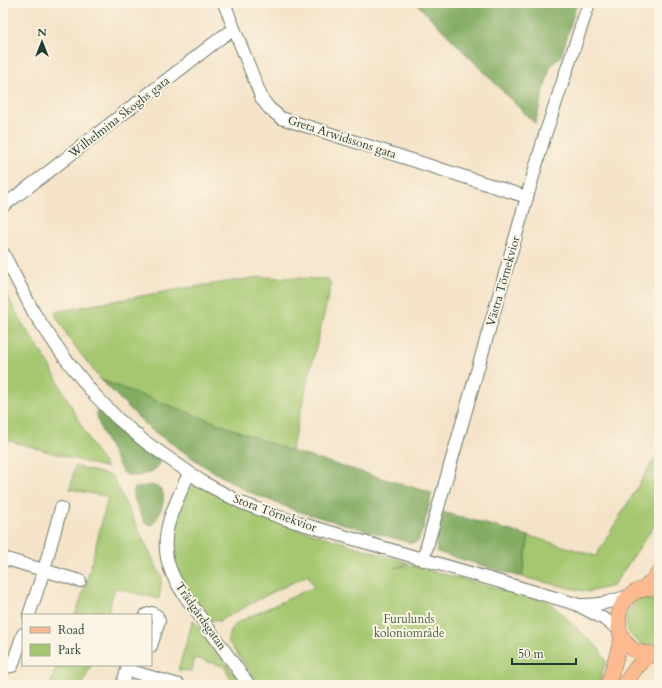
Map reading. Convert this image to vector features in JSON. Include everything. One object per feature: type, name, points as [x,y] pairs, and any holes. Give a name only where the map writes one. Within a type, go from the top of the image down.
[{"type":"main road","points":[[608,685],[620,633],[618,618],[620,610],[626,600],[645,591],[659,573]]},
{"type":"main road","points":[[620,633],[631,648],[640,653],[654,654]]},
{"type":"main road","points":[[624,685],[636,668],[654,654]]},
{"type":"street","name":"Greta Arwidssons gata","points":[[224,3],[262,99],[269,108],[281,118],[527,197]]},
{"type":"street","name":"Västra Törnekvior","points":[[423,560],[546,132],[589,3]]},
{"type":"street","name":"Wilhelmina Skoghs gata","points":[[3,206],[53,169],[223,36],[234,30]]},
{"type":"street","name":"Stora Törnekvior","points":[[3,253],[34,312],[62,354],[92,392],[117,418],[144,441],[189,473],[242,503],[275,515],[576,604]]},
{"type":"street","name":"Trädgårdsgatan","points":[[189,473],[172,512],[167,531],[166,551],[170,570],[181,590],[249,685]]},
{"type":"street","points":[[29,614],[44,570],[61,508]]},
{"type":"street","points":[[3,558],[80,581]]},
{"type":"street","points":[[576,604],[603,604],[645,591]]},
{"type":"street","points":[[576,604],[606,620],[620,633]]},
{"type":"street","points":[[149,614],[152,613],[157,616],[159,621],[152,643]]},
{"type":"street","points":[[3,667],[12,666],[22,637]]},
{"type":"street","points":[[122,685],[128,668],[144,670],[179,685]]},
{"type":"green space","points":[[416,3],[577,3],[561,56],[550,67],[535,124]]},
{"type":"green space","points":[[260,277],[328,279],[331,285],[291,451],[101,380],[70,340],[54,312],[180,289]]},
{"type":"green space","points":[[3,288],[22,323],[47,361],[94,449],[107,468],[3,439]]},
{"type":"green space","points":[[101,380],[291,451],[432,493],[424,526],[418,541],[411,543],[294,510],[247,491],[204,466],[149,428]]},
{"type":"green space","points":[[100,409],[161,461],[158,467],[151,472],[138,476],[130,476],[122,472],[99,425],[97,411]]},
{"type":"green space","points":[[659,451],[659,521],[613,586],[588,592],[522,577],[529,536],[596,556]]},
{"type":"green space","points":[[75,466],[112,476],[162,578],[159,599],[115,588],[107,614],[75,614],[87,581],[108,497],[70,489]]},
{"type":"green space","points":[[151,485],[160,488],[163,496],[160,513],[152,525],[145,523],[133,497],[134,489]]},
{"type":"green space","name":"Furulunds koloniområde","points":[[193,486],[201,487],[293,527],[409,563],[395,568],[409,565],[549,602],[599,649],[606,661],[598,685],[260,685],[229,643],[231,631],[238,622],[314,587],[308,575],[219,621],[208,619],[174,572],[171,548],[174,522],[187,490]]},
{"type":"green space","points":[[443,512],[529,536],[522,577],[437,552],[436,540]]},
{"type":"green space","points":[[649,596],[659,597],[659,645],[646,645],[637,641],[630,635],[627,626],[627,617],[630,608],[638,601]]},
{"type":"green space","points":[[193,620],[243,685],[236,685],[223,666],[195,658],[192,671],[178,670]]},
{"type":"green space","points":[[57,666],[91,666],[82,685],[50,685]]}]
